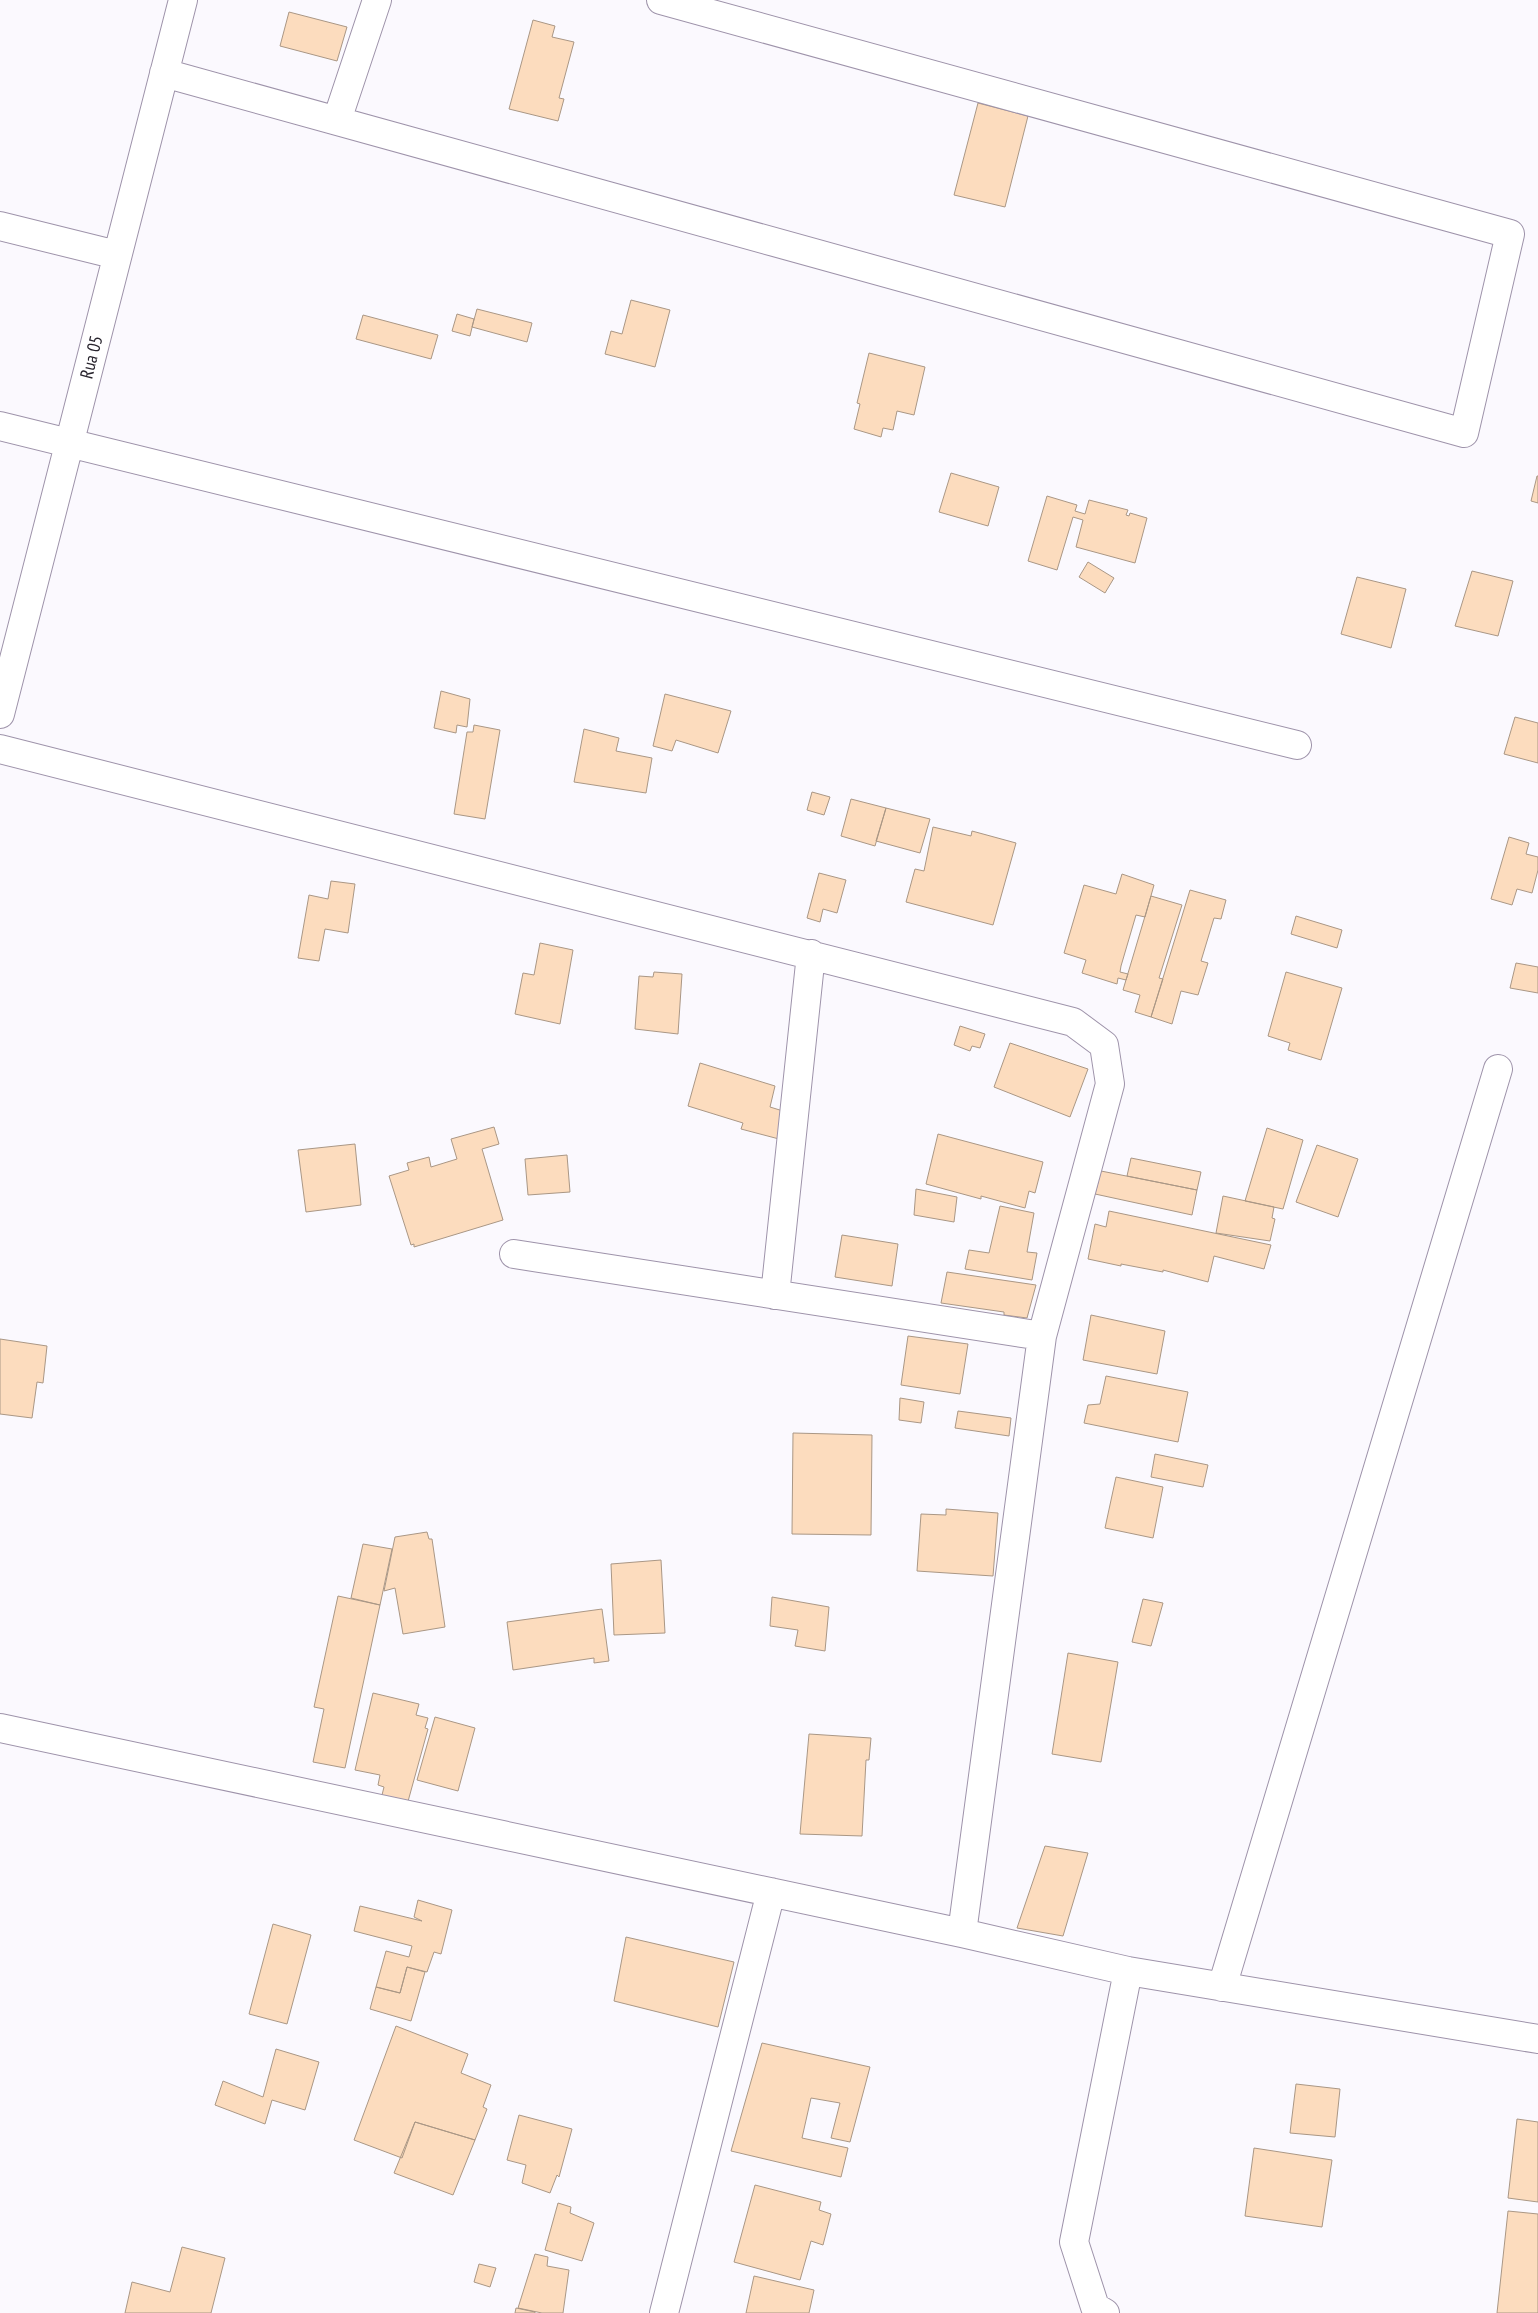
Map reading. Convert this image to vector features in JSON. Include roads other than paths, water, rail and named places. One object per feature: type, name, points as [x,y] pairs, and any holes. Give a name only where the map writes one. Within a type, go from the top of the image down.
[{"type":"street","name":"Rua 05","points":[[0,714],[183,0]]},
{"type":"street","points":[[337,120],[378,0]]},
{"type":"street","points":[[164,73],[1464,433],[1510,234],[661,0]]},
{"type":"street","points":[[0,226],[117,255]]},
{"type":"street","points":[[0,426],[1297,745]]},
{"type":"street","points":[[0,749],[1073,1022],[1104,1045],[1110,1084],[1042,1336],[962,1933]]},
{"type":"street","points":[[775,1295],[811,954]]},
{"type":"street","points":[[1222,1987],[1498,1069]]},
{"type":"street","points":[[514,1254],[1042,1336]]},
{"type":"street","points":[[0,1728],[962,1933],[1128,1971],[1538,2039]]},
{"type":"street","points":[[664,2313],[771,1892]]},
{"type":"street","points":[[1105,2313],[1095,2307],[1074,2242],[1128,1971]]}]
